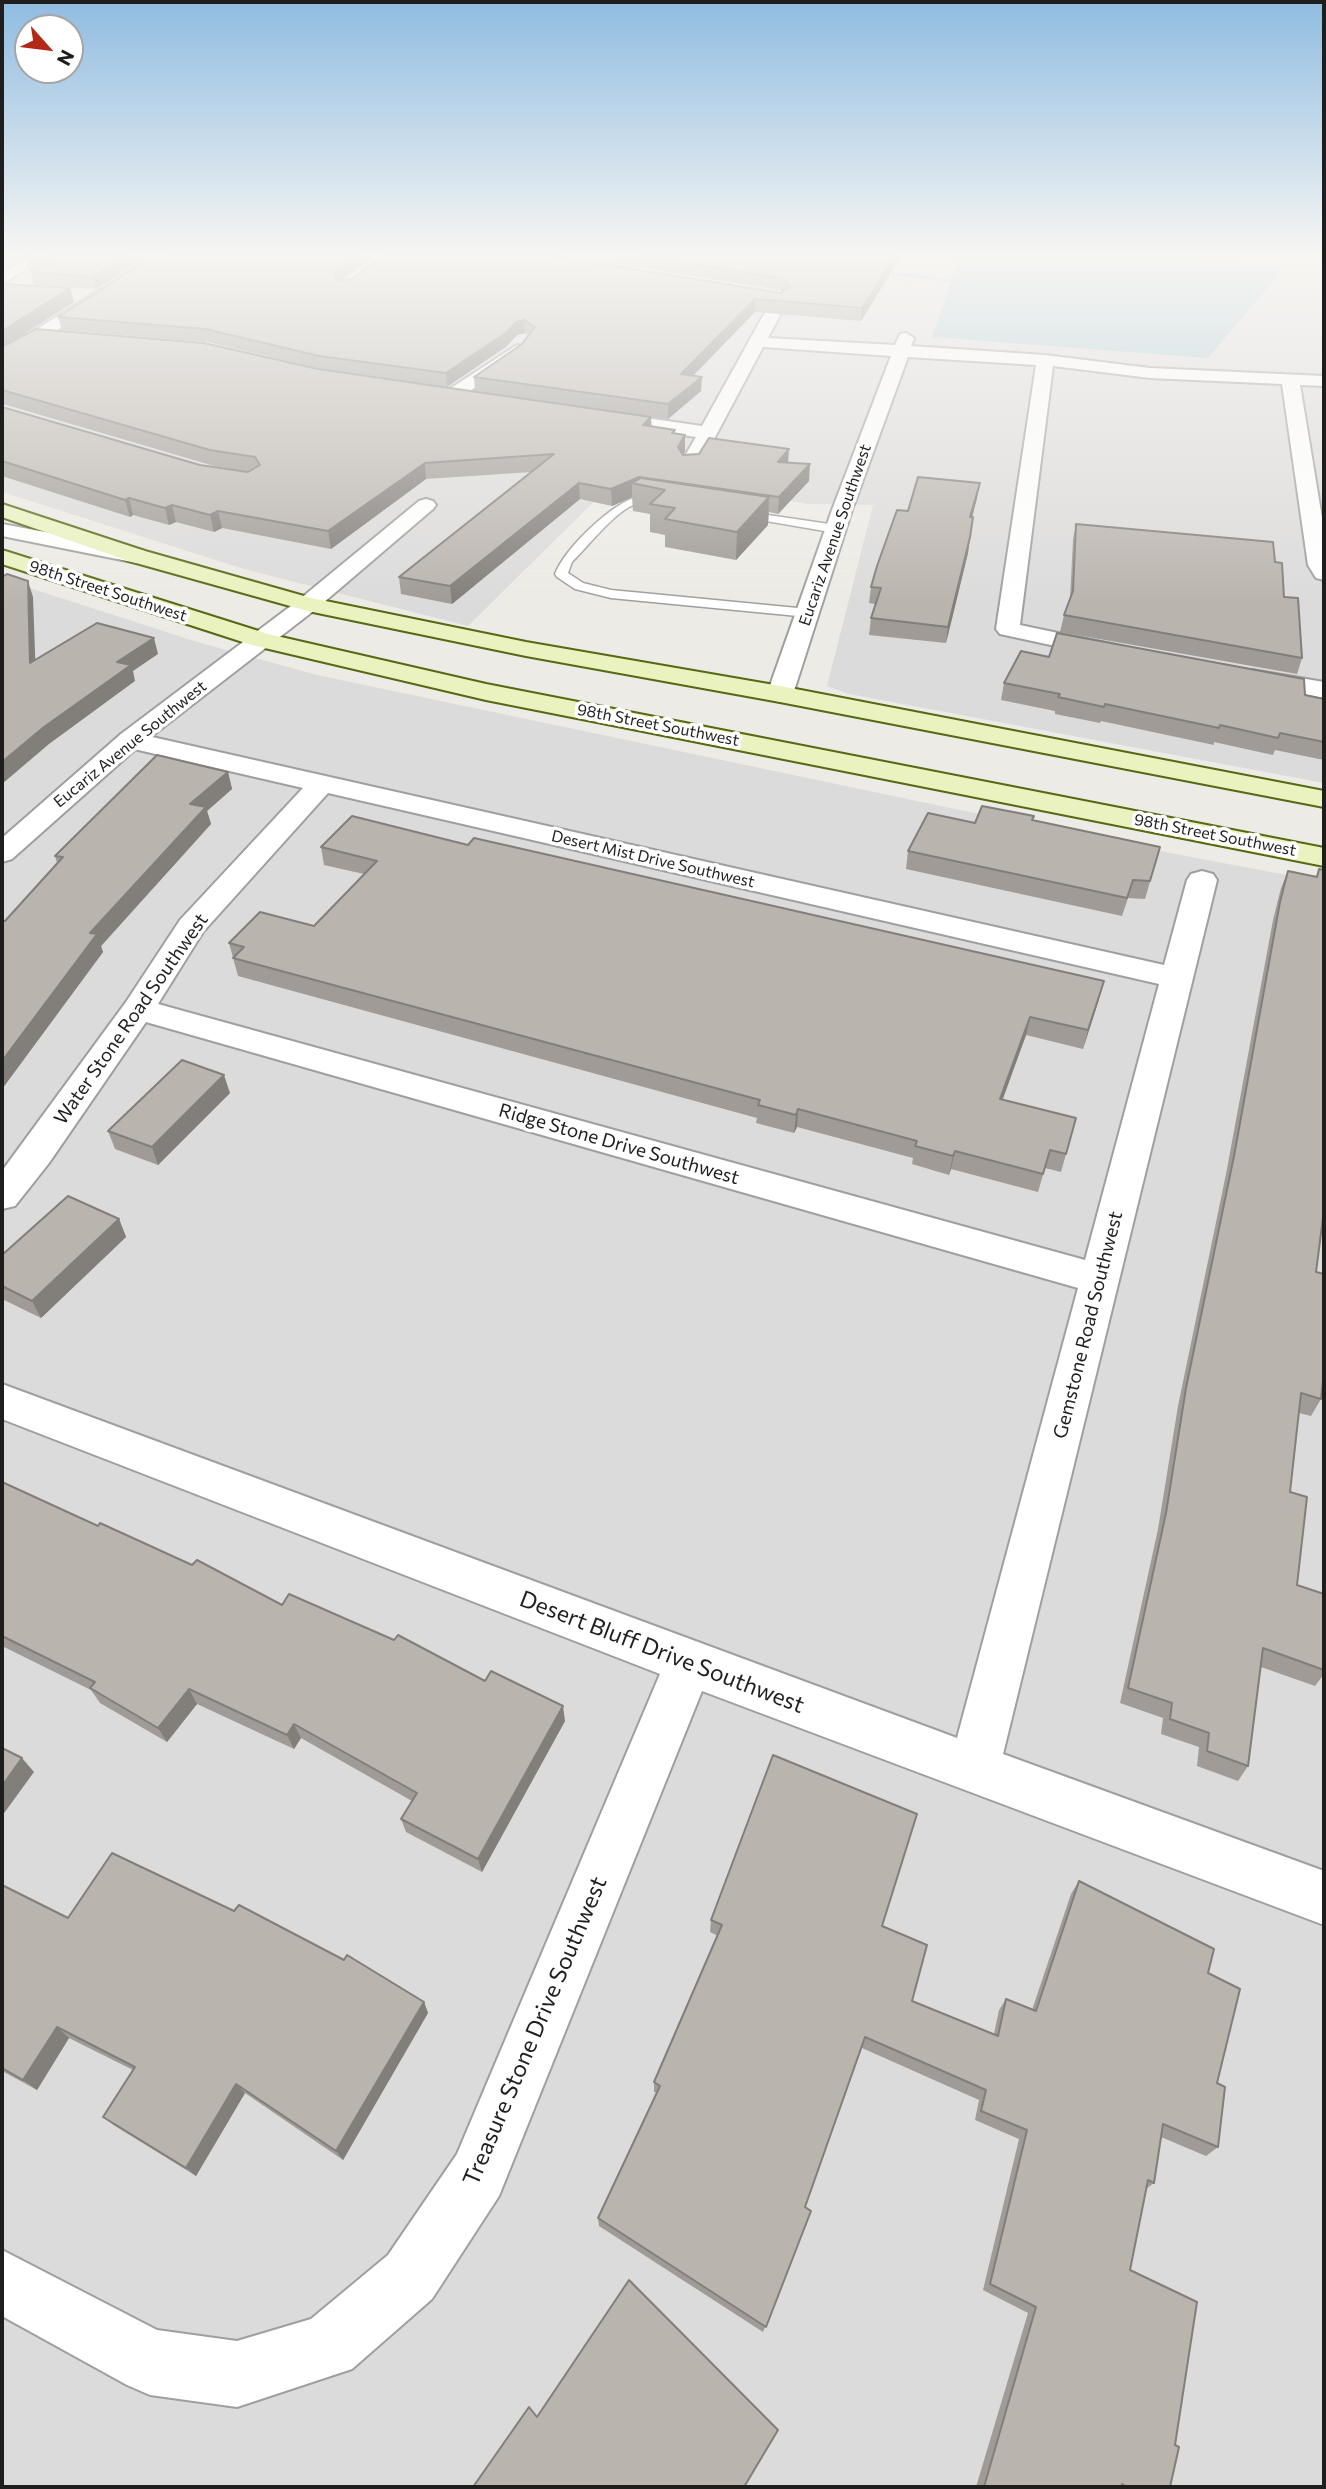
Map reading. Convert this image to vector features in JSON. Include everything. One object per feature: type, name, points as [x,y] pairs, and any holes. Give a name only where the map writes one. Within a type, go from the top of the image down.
[{"type":"main road","points":[[2,510],[137,556],[308,604],[526,649],[780,694],[1324,799]]},
{"type":"main road","name":"98th Street Southwest","points":[[2,557],[261,640],[486,692],[1324,857]]},
{"type":"main road","points":[[486,692],[576,693],[730,713],[748,711],[780,694]]},
{"type":"main road","points":[[780,694],[807,754]]},
{"type":"street","points":[[478,400],[445,395],[483,372]]},
{"type":"street","points":[[690,465],[740,372]]},
{"type":"street","name":"Eucariz Avenue Southwest","points":[[780,694],[892,372]]},
{"type":"street","points":[[1043,372],[1008,629],[1132,655]]},
{"type":"street","points":[[1143,372],[1324,381]]},
{"type":"street","points":[[1290,379],[1315,477],[1320,565],[1324,573]]},
{"type":"street","points":[[574,414],[707,433]]},
{"type":"street","name":"Eucariz Avenue Southwest","points":[[2,853],[130,740],[308,604],[426,505]]},
{"type":"street","points":[[2,530],[137,556]]},
{"type":"street","points":[[1228,673],[1324,690]]},
{"type":"street","name":"Desert Mist Drive Southwest","points":[[130,740],[1177,978]]},
{"type":"street","name":"Water Stone Road Southwest","points":[[2,1196],[36,1154],[138,1009],[191,927],[321,783]]},
{"type":"street","name":"Gemstone Road Southwest","points":[[974,1770],[1202,880]]},
{"type":"street","name":"Ridge Stone Drive Southwest","points":[[138,1009],[1100,1279]]},
{"type":"street","name":"Desert Bluff Drive Southwest","points":[[2,1401],[689,1663],[1324,1899]]},
{"type":"street","name":"Treasure Stone Drive Southwest","points":[[2,2282],[150,2362],[237,2374],[329,2346],[410,2277],[478,2175],[689,1663]]},
{"type":"lane","points":[[669,502],[639,499],[624,505],[566,561],[561,574],[579,586],[611,594],[808,612]]},
{"type":"lane","points":[[732,512],[836,529]]},
{"type":"shaded area","points":[[2,372],[1324,372],[1324,783],[849,694],[827,686],[873,505],[810,504],[621,475],[468,626],[244,569],[2,492]]},
{"type":"shaded area","points":[[2,579],[194,641],[317,675],[1122,844],[1324,882],[1324,2487],[2,2487]]},
{"type":"building","points":[[2,372],[340,372],[651,417],[643,425],[675,430],[672,433],[685,435],[678,447],[683,455],[699,454],[709,438],[789,449],[778,462],[810,464],[779,497],[639,477],[611,489],[579,483],[450,586],[399,577],[554,454],[425,463],[328,531],[218,511],[210,515],[172,505],[165,508],[129,498],[125,500],[2,461],[2,407],[200,465],[248,472],[260,465],[255,457],[210,450],[2,390]]},
{"type":"building","points":[[481,372],[683,372],[681,374],[702,377],[668,404],[474,377]]},
{"type":"building","points":[[918,477],[980,483],[970,517],[973,517],[970,537],[948,627],[871,618],[881,588],[871,587],[877,566],[897,510],[908,511]]},
{"type":"building","points":[[641,478],[769,497],[737,532],[665,519],[675,508],[650,504],[665,490],[632,483]]},
{"type":"building","points":[[1076,524],[1273,542],[1275,562],[1282,563],[1284,597],[1298,598],[1302,658],[1064,615],[1073,591]]},
{"type":"building","points":[[7,574],[28,581],[30,663],[97,623],[154,638],[117,662],[131,665],[44,727],[2,762],[2,577]]},
{"type":"building","points":[[1057,633],[1304,679],[1305,695],[1324,699],[1324,742],[1280,733],[1278,738],[1105,704],[1104,707],[1058,697],[1060,694],[1004,683],[1021,651],[1049,657]]},
{"type":"building","points":[[157,755],[228,772],[190,804],[206,807],[90,933],[97,934],[2,1061],[2,921],[5,921],[63,857],[55,856]]},
{"type":"building","points":[[982,806],[1034,816],[1032,820],[1160,847],[1150,881],[1133,880],[1127,898],[908,851],[928,813],[975,823]]},
{"type":"building","points":[[352,816],[468,845],[474,838],[1104,981],[1088,1030],[1030,1017],[1000,1099],[1076,1118],[1066,1154],[1050,1150],[1043,1174],[955,1151],[953,1156],[915,1146],[917,1141],[798,1109],[796,1115],[758,1105],[760,1100],[233,958],[244,947],[229,943],[260,912],[314,926],[377,861],[321,847]]},
{"type":"building","points":[[1319,869],[1324,870],[1324,1210],[1316,1272],[1324,1274],[1324,1371],[1321,1399],[1301,1393],[1290,1492],[1307,1497],[1297,1585],[1324,1594],[1324,1670],[1263,1648],[1248,1766],[1207,1751],[1209,1733],[1170,1719],[1172,1703],[1128,1688],[1166,1513],[1186,1388],[1234,1156],[1280,902],[1288,871],[1317,877]]},
{"type":"building","points":[[182,1060],[224,1075],[152,1147],[108,1131]]},
{"type":"building","points":[[68,1196],[119,1219],[32,1301],[2,1286],[2,1255]]},
{"type":"building","points":[[2,1482],[192,1565],[197,1560],[282,1605],[289,1594],[394,1640],[398,1635],[485,1681],[491,1671],[563,1706],[478,1859],[401,1819],[417,1793],[294,1724],[287,1735],[189,1689],[158,1728],[90,1688],[95,1682],[2,1636]]},
{"type":"building","points":[[2,1748],[22,1758],[2,1786]]},
{"type":"building","points":[[773,1755],[917,1814],[882,1926],[927,1945],[912,2001],[998,2036],[1006,1999],[1036,2011],[1079,1881],[1214,1949],[1208,1973],[1240,1989],[1217,2083],[1225,2087],[1218,2147],[1163,2124],[1154,2183],[1148,2180],[1130,2270],[1197,2302],[1175,2445],[1179,2447],[1170,2487],[1127,2487],[1122,2484],[1121,2487],[984,2487],[1036,2307],[990,2284],[1027,2130],[981,2111],[986,2090],[865,2037],[805,2207],[811,2211],[766,2327],[598,2218],[660,2086],[654,2082],[722,1925],[711,1920]]},
{"type":"building","points":[[112,1853],[234,1911],[239,1905],[344,1960],[347,1955],[424,2002],[336,2151],[236,2084],[186,2168],[103,2117],[135,2067],[57,2027],[23,2080],[2,2068],[2,1885],[68,1918]]},
{"type":"building","points":[[629,2280],[778,2430],[744,2487],[473,2487],[529,2407],[537,2417]]}]
